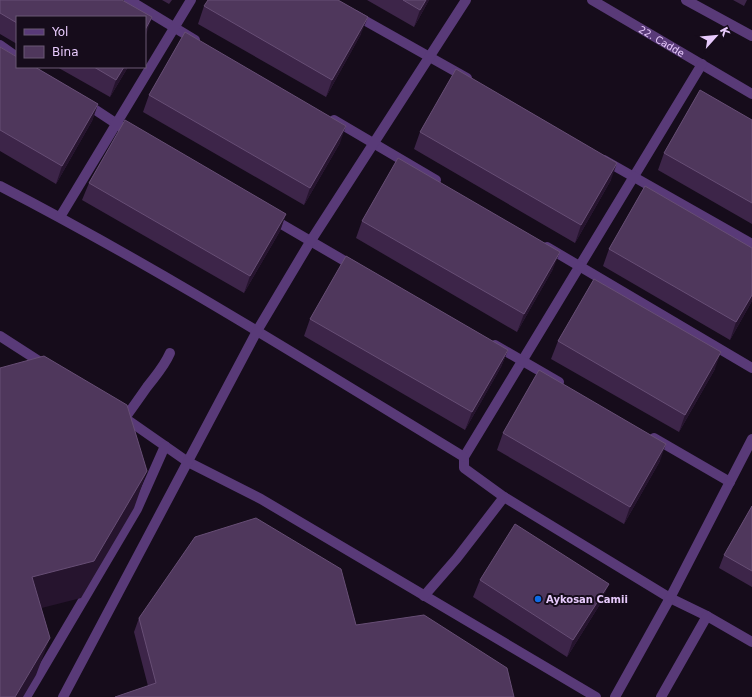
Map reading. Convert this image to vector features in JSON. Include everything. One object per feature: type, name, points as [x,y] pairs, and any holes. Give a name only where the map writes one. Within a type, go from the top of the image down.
[{"type":"street","points":[[129,0],[202,44]]},
{"type":"street","points":[[60,217],[191,0]]},
{"type":"street","points":[[63,697],[257,331],[310,242],[466,0]]},
{"type":"street","name":"22. Cadde","points":[[592,0],[752,94]]},
{"type":"street","points":[[686,0],[752,36]]},
{"type":"street","points":[[348,11],[430,56],[478,85]]},
{"type":"street","points":[[0,45],[16,56]]},
{"type":"street","points":[[702,64],[464,457],[464,468],[504,497],[670,598],[707,616],[752,642]]},
{"type":"street","points":[[78,98],[143,140]]},
{"type":"street","points":[[326,116],[447,187]]},
{"type":"street","points":[[593,153],[634,178],[752,244]]},
{"type":"street","points":[[0,186],[60,217],[257,331],[464,457]]},
{"type":"street","points":[[264,214],[365,273]]},
{"type":"street","points":[[540,242],[752,368]]},
{"type":"street","points":[[0,336],[53,370]]},
{"type":"street","points":[[489,342],[571,389]]},
{"type":"street","points":[[125,418],[148,385],[158,376],[170,353]]},
{"type":"street","points":[[112,409],[188,462],[261,499],[594,697]]},
{"type":"street","points":[[647,434],[730,482]]},
{"type":"street","points":[[614,697],[670,598],[752,440]]},
{"type":"street","points":[[26,697],[138,509],[165,446]]},
{"type":"street","points":[[424,596],[457,558],[504,497]]},
{"type":"street","points":[[661,697],[707,616]]},
{"type":"building","points":[[0,0],[122,0],[152,17],[146,28],[146,16],[16,16],[16,22],[0,13]]},
{"type":"building","points":[[208,0],[338,0],[368,17],[332,80],[204,6]]},
{"type":"building","points":[[403,0],[426,0],[420,10]]},
{"type":"building","points":[[185,32],[346,126],[310,188],[149,95]]},
{"type":"building","points":[[0,47],[16,56],[16,68],[37,68],[98,104],[62,166],[0,130]]},
{"type":"building","points":[[96,68],[123,68],[116,80]]},
{"type":"building","points":[[456,69],[617,163],[581,225],[420,132]]},
{"type":"building","points":[[700,90],[752,120],[752,203],[664,153]]},
{"type":"building","points":[[125,120],[286,214],[250,276],[89,183]]},
{"type":"building","points":[[398,158],[560,252],[524,314],[362,221]]},
{"type":"building","points":[[645,186],[752,248],[752,295],[736,322],[609,249]]},
{"type":"building","points":[[346,256],[508,350],[472,412],[310,319]]},
{"type":"building","points":[[594,279],[721,352],[685,415],[558,341]]},
{"type":"building","points":[[44,356],[127,405],[147,471],[94,561],[32,577],[50,638],[15,697],[0,697],[0,368]]},
{"type":"building","points":[[539,370],[666,444],[630,507],[503,433]]},
{"type":"building","points":[[752,506],[752,571],[724,555]]},
{"type":"building","points":[[256,518],[341,569],[356,625],[424,615],[507,668],[514,697],[115,697],[156,683],[139,618],[195,537]]},
{"type":"building","name":"Aykosan Camii","points":[[515,524],[609,584],[573,640],[480,580]]},
{"type":"place","name":"Aykosan Camii","points":[[538,599]]}]
